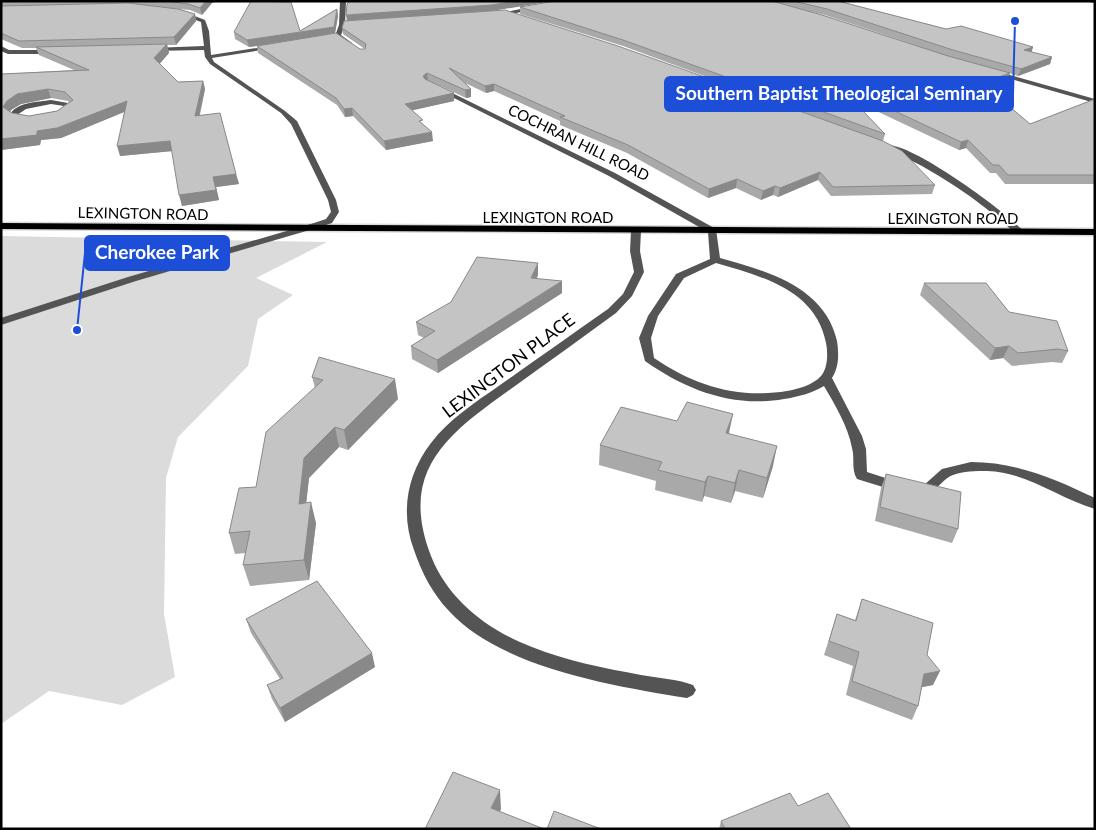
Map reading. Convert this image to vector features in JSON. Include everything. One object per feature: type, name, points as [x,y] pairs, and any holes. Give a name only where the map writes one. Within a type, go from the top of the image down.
[{"type":"main road","name":"LEXINGTON ROAD","points":[[1,226],[636,231],[1095,232]]},
{"type":"street","points":[[338,36],[342,25],[343,1]]},
{"type":"street","points":[[1091,1],[1095,2]]},
{"type":"street","points":[[484,16],[548,6]]},
{"type":"street","points":[[1,322],[132,279],[240,249],[329,221],[335,212],[304,140],[294,122],[283,112],[212,63],[208,57],[203,20],[171,10]]},
{"type":"street","points":[[505,13],[526,19]]},
{"type":"street","points":[[342,25],[350,25]]},
{"type":"street","points":[[329,37],[338,36],[358,49]]},
{"type":"street","points":[[208,57],[282,45]]},
{"type":"street","points":[[1,48],[8,52],[65,52]]},
{"type":"street","points":[[143,50],[207,48]]},
{"type":"street","points":[[985,70],[1095,100]]},
{"type":"street","name":"COCHRAN HILL ROAD","points":[[430,84],[667,203],[713,231]]},
{"type":"street","points":[[51,102],[70,106],[67,112],[47,119],[13,120],[14,113],[32,105],[51,102]]},
{"type":"street","points":[[885,146],[944,174],[990,207],[1019,232]]},
{"type":"street","name":"LEXINGTON PLACE","points":[[636,231],[635,251],[639,272],[627,296],[612,311],[460,420],[435,446],[425,462],[416,485],[413,505],[414,526],[419,549],[439,589],[481,629],[509,646],[559,665],[632,682],[687,690]]},
{"type":"street","points":[[713,231],[715,260]]},
{"type":"street","points":[[715,260],[780,281],[808,299],[822,316],[832,337],[833,360],[826,378],[805,391],[777,398],[738,398],[700,389],[668,374],[648,359],[645,338],[653,316],[680,276],[715,260]]},
{"type":"street","points":[[826,378],[847,417],[859,448],[859,471],[867,479],[923,491],[930,488],[945,471],[966,466],[988,466],[1026,474],[1095,504]]},
{"type":"shaded area","points":[[1,236],[327,242],[256,278],[293,295],[258,319],[248,366],[178,437],[166,478],[164,614],[175,677],[122,705],[49,691],[1,724]]},
{"type":"building","points":[[166,1],[206,1],[200,8]]},
{"type":"building","points":[[251,1],[291,2],[300,31],[337,9],[334,27],[247,40],[234,32]]},
{"type":"building","points":[[350,1],[516,1],[492,5],[346,15],[347,4]]},
{"type":"building","points":[[555,1],[772,1],[822,15],[948,56],[1010,73],[982,83],[1030,124],[1095,99],[1095,175],[1008,175],[999,165],[993,165],[968,140],[961,142],[837,84],[885,134],[623,40],[520,7]]},
{"type":"building","points":[[793,1],[838,1],[946,29],[961,26],[1033,47],[1024,50],[1052,57],[1021,69],[953,50],[827,9]]},
{"type":"building","points":[[128,3],[178,9],[195,14],[174,37],[19,41],[1,33],[1,6]]},
{"type":"building","points":[[505,10],[618,46],[883,141],[902,151],[935,185],[833,187],[820,172],[780,188],[775,186],[763,191],[737,179],[709,189],[628,145],[560,117],[565,116],[494,84],[485,86],[449,68],[471,89],[465,90],[427,73],[423,76],[425,79],[454,93],[405,104],[423,120],[419,121],[432,132],[384,141],[352,108],[344,109],[336,98],[257,46],[336,33],[360,49],[365,49],[366,44],[342,28],[344,21]]},
{"type":"building","points":[[167,44],[154,58],[178,82],[203,81],[195,116],[220,113],[236,174],[213,177],[216,190],[179,195],[170,141],[117,146],[127,101],[57,128],[37,131],[37,135],[1,139],[1,74],[89,70],[36,47]],"holes":[[[48,89],[65,92],[73,100],[57,111],[29,116],[12,113],[3,107],[7,101],[17,94]]]},
{"type":"building","points":[[477,257],[538,263],[531,278],[562,281],[437,360],[411,346],[435,331],[416,322],[451,302]]},
{"type":"building","points":[[924,283],[986,283],[1009,312],[1057,321],[1068,351],[1058,349],[1018,353],[1009,346],[995,348]]},
{"type":"building","points":[[319,357],[395,379],[344,430],[335,427],[304,458],[299,504],[311,502],[304,560],[243,565],[250,531],[229,533],[239,488],[256,487],[266,432],[323,380],[312,377]]},
{"type":"building","points":[[687,402],[733,414],[726,433],[777,446],[767,478],[739,470],[735,483],[708,476],[705,482],[658,470],[662,462],[600,445],[621,407],[677,421]]},
{"type":"building","points":[[886,474],[961,492],[958,529],[880,507]]},
{"type":"building","points":[[317,581],[372,653],[280,708],[267,685],[283,678],[246,619]]},
{"type":"building","points":[[862,599],[933,623],[927,655],[940,671],[924,674],[918,706],[852,681],[859,652],[829,641],[837,614],[856,621]]},
{"type":"building","points":[[453,772],[500,790],[491,808],[544,829],[425,829]]},
{"type":"building","points":[[790,793],[798,806],[828,793],[851,829],[725,829],[721,821]]},
{"type":"building","points":[[554,811],[601,829],[547,829]]},
{"type":"place","name":"Southern Baptist Theological Seminary","points":[[1015,21]]},
{"type":"place","name":"Cherokee Park","points":[[77,330]]}]
